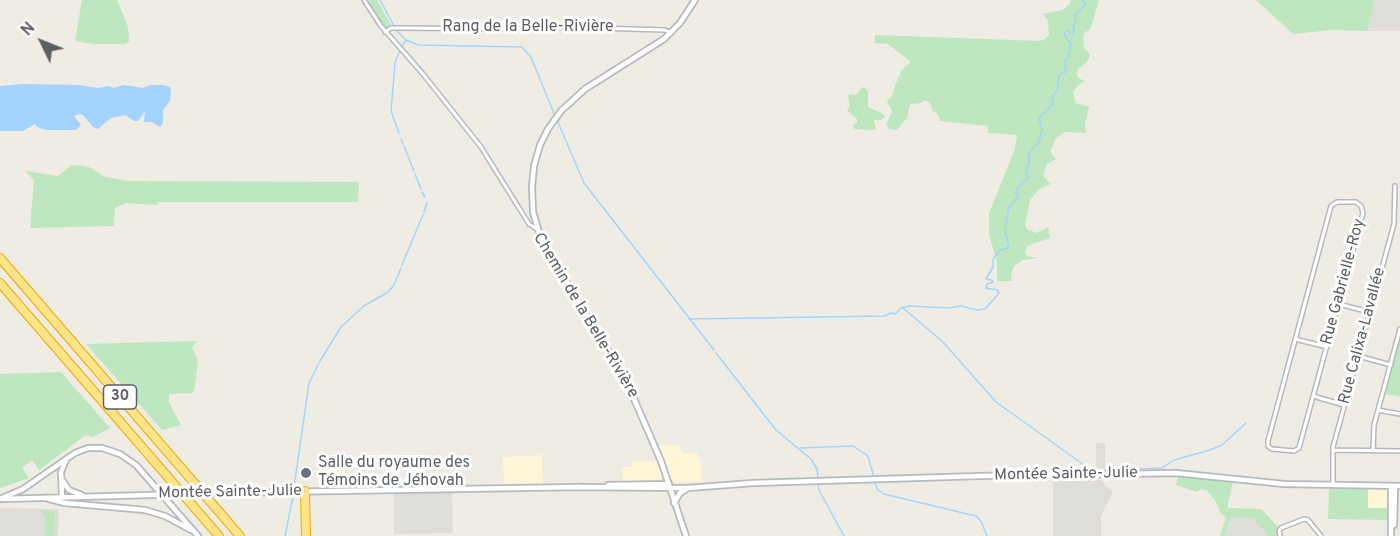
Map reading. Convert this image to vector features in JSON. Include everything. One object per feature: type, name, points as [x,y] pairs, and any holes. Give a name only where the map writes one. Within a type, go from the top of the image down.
[{"type":"highway","name":"30","points":[[0,258],[240,536]]},
{"type":"highway","name":"30","points":[[0,283],[219,536]]},
{"type":"highway","points":[[305,491],[306,536]]},
{"type":"main road","points":[[537,229],[531,196],[533,170],[541,144],[556,118],[585,89],[649,50],[671,33],[695,0]]},
{"type":"main road","name":"Chemin de la Belle-Rivière","points":[[537,229],[548,253],[623,376],[646,423],[686,536]]},
{"type":"main road","points":[[0,499],[23,489],[78,451],[91,447],[106,449],[123,456],[140,469],[198,536]]},
{"type":"main road","points":[[62,498],[62,468],[66,460]]},
{"type":"main road","name":"Montée Sainte-Julie","points":[[49,499],[85,496],[732,485],[1017,475],[1176,473],[1281,484],[1395,486]]},
{"type":"main road","points":[[62,480],[69,490],[85,496]]},
{"type":"main road","name":"Montée Sainte-Julie","points":[[669,486],[688,488],[732,485]]},
{"type":"main road","points":[[1393,536],[1395,486]]},
{"type":"main road","points":[[674,504],[680,493],[688,488]]},
{"type":"main road","points":[[0,499],[49,499],[145,510],[165,516],[194,531]]},
{"type":"street","name":"Chemin de la Belle-Rivière","points":[[364,0],[385,32],[423,74],[472,135],[492,163],[530,226],[537,229]]},
{"type":"street","name":"Rang de la Belle-Rivière","points":[[385,32],[391,28],[529,29],[560,27],[667,30],[671,33]]},
{"type":"street","name":"Rue Calixa-Lavallée","points":[[1333,485],[1333,450],[1394,224],[1395,186]]},
{"type":"street","name":"Rue Gabrielle-Roy","points":[[1336,202],[1354,202],[1361,206],[1363,213],[1298,450],[1269,448],[1267,443],[1295,339],[1331,206],[1336,202]]},
{"type":"street","points":[[1394,203],[1400,203]]},
{"type":"street","points":[[1338,304],[1370,312]]},
{"type":"street","points":[[1372,451],[1373,429],[1400,329]]},
{"type":"street","points":[[1295,339],[1327,347]]},
{"type":"street","points":[[1358,356],[1390,365]]},
{"type":"street","points":[[1313,396],[1344,405]]},
{"type":"street","points":[[1378,410],[1400,414]]},
{"type":"street","points":[[1333,450],[1400,451]]},
{"type":"street","points":[[1280,536],[1281,528],[1304,519],[1309,521],[1321,536]]},
{"type":"shaded area","points":[[1375,0],[1400,0],[1400,31],[1367,31]]},
{"type":"shaded area","points":[[1096,443],[1105,443],[1105,472],[1096,471]]},
{"type":"shaded area","points":[[679,445],[683,454],[697,453],[701,465],[701,482],[677,482],[670,479],[658,446]]},
{"type":"shaded area","points":[[542,455],[543,485],[504,485],[503,457]]},
{"type":"shaded area","points":[[324,459],[345,459],[346,488],[324,489]]},
{"type":"shaded area","points":[[656,461],[662,476],[660,481],[623,483],[622,467],[632,467],[632,462]]},
{"type":"shaded area","points":[[1053,477],[1099,477],[1113,492],[1101,516],[1101,536],[1053,536]]},
{"type":"shaded area","points":[[1368,489],[1387,490],[1389,508],[1368,508]]},
{"type":"shaded area","points":[[394,492],[452,492],[453,533],[394,534]]},
{"type":"shaded area","points":[[0,508],[59,509],[58,536],[0,536]]},
{"type":"shaded area","points":[[1231,517],[1253,518],[1268,536],[1224,536]]},
{"type":"green space","points":[[82,0],[117,0],[128,27],[129,42],[94,44],[75,41]]},
{"type":"green space","points":[[366,0],[377,0],[392,27],[383,27]]},
{"type":"green space","points":[[1071,0],[1099,0],[1090,30],[1085,32],[1083,38],[1084,48],[1090,54],[1077,73],[1078,78],[1085,81],[1073,92],[1076,103],[1089,107],[1085,125],[1086,133],[1065,132],[1056,138],[1050,152],[1056,159],[1047,164],[1044,172],[1044,177],[1051,184],[1038,190],[1030,200],[1025,225],[1027,229],[1036,233],[1048,227],[1050,238],[1027,246],[1025,253],[1027,256],[1039,258],[1023,260],[1015,265],[1011,274],[1012,281],[997,281],[997,263],[989,234],[989,213],[1015,149],[1017,135],[988,133],[988,126],[940,121],[930,103],[925,100],[921,103],[910,104],[907,118],[897,130],[889,129],[886,125],[892,111],[887,102],[893,94],[902,70],[911,62],[888,44],[875,43],[875,35],[1040,41],[1049,34],[1048,21],[1043,14],[1062,10],[1069,5]]},
{"type":"green space","points":[[1256,0],[1375,0],[1367,31],[1332,30],[1293,34]]},
{"type":"green space","points":[[863,87],[868,90],[868,107],[885,117],[881,120],[874,120],[876,130],[854,129],[853,125],[857,119],[847,111],[850,106],[848,96],[855,95]]},
{"type":"green space","points":[[72,165],[89,167],[105,177],[128,181],[359,182],[358,202],[158,202],[158,205],[127,203],[115,208],[114,226],[30,228],[34,180],[25,171],[58,176]]},
{"type":"green space","points":[[1400,337],[1400,396],[1398,396],[1385,394]]},
{"type":"green space","points":[[197,341],[192,347],[198,361],[194,391],[169,394],[169,402],[181,425],[162,430],[86,344]]},
{"type":"green space","points":[[61,372],[110,428],[93,437],[86,435],[39,470],[32,460],[22,468],[29,478],[0,488],[0,374]]},
{"type":"green space","points":[[1178,476],[1233,481],[1227,508],[1261,509],[1278,527],[1277,536],[1268,536],[1253,518],[1231,517],[1224,536],[1220,536],[1226,518],[1220,512],[1216,502],[1207,490],[1201,489],[1197,492],[1176,485]]},
{"type":"green space","points":[[1329,489],[1368,489],[1368,508],[1389,508],[1388,520],[1328,519]]},
{"type":"green space","points":[[40,510],[55,511],[54,536],[45,536],[45,516]]},
{"type":"water","points":[[79,85],[98,88],[108,86],[114,88],[124,85],[143,88],[163,85],[170,87],[171,91],[170,101],[163,110],[163,123],[160,127],[151,122],[144,122],[145,111],[138,121],[125,115],[111,118],[98,129],[79,114],[74,116],[81,125],[76,130],[46,130],[35,124],[23,131],[0,131],[0,86]]},
{"type":"waterway","points":[[380,0],[394,26]]},
{"type":"waterway","points":[[689,319],[884,316],[895,314],[901,308],[910,306],[948,308],[961,306],[977,310],[985,309],[999,293],[997,290],[986,288],[987,284],[993,282],[986,279],[993,267],[993,259],[999,251],[1009,247],[1005,231],[1009,207],[1018,197],[1016,193],[1018,187],[1029,177],[1026,171],[1030,160],[1028,154],[1039,142],[1042,129],[1039,118],[1053,104],[1052,96],[1058,90],[1060,74],[1066,72],[1064,63],[1071,44],[1064,34],[1067,30],[1073,34],[1075,15],[1085,5],[1083,0]]},
{"type":"waterway","points":[[397,31],[406,40],[418,45],[522,47],[531,57],[555,116]]},
{"type":"waterway","points":[[402,47],[405,41]]},
{"type":"waterway","points":[[399,133],[391,111],[395,63],[400,50]]},
{"type":"waterway","points":[[557,120],[584,183],[714,350]]},
{"type":"waterway","points":[[401,139],[403,143]]},
{"type":"waterway","points":[[404,146],[414,171]]},
{"type":"waterway","points":[[415,174],[421,189]]},
{"type":"waterway","points":[[422,192],[425,197]]},
{"type":"waterway","points":[[424,212],[427,202]]},
{"type":"waterway","points":[[402,265],[423,215]]},
{"type":"waterway","points":[[320,361],[341,327],[364,306],[388,292],[394,285],[401,268]]},
{"type":"waterway","points":[[903,308],[943,342],[996,402],[1091,470]]},
{"type":"waterway","points":[[716,353],[776,430],[811,459],[817,469],[818,478]]},
{"type":"waterway","points":[[294,487],[309,383],[319,363]]},
{"type":"waterway","points":[[1119,470],[1162,468],[1174,460],[1222,445],[1246,423]]},
{"type":"waterway","points":[[800,448],[853,446],[868,456],[874,477]]},
{"type":"waterway","points":[[1102,470],[1115,470]]},
{"type":"waterway","points":[[874,482],[878,490],[884,494],[976,516],[981,521],[987,536]]},
{"type":"waterway","points":[[818,483],[819,490],[844,536]]},
{"type":"waterway","points":[[285,536],[293,497]]},
{"type":"place","name":"Salle du royaume des Témoins de Jéhovah","points":[[306,473]]}]
